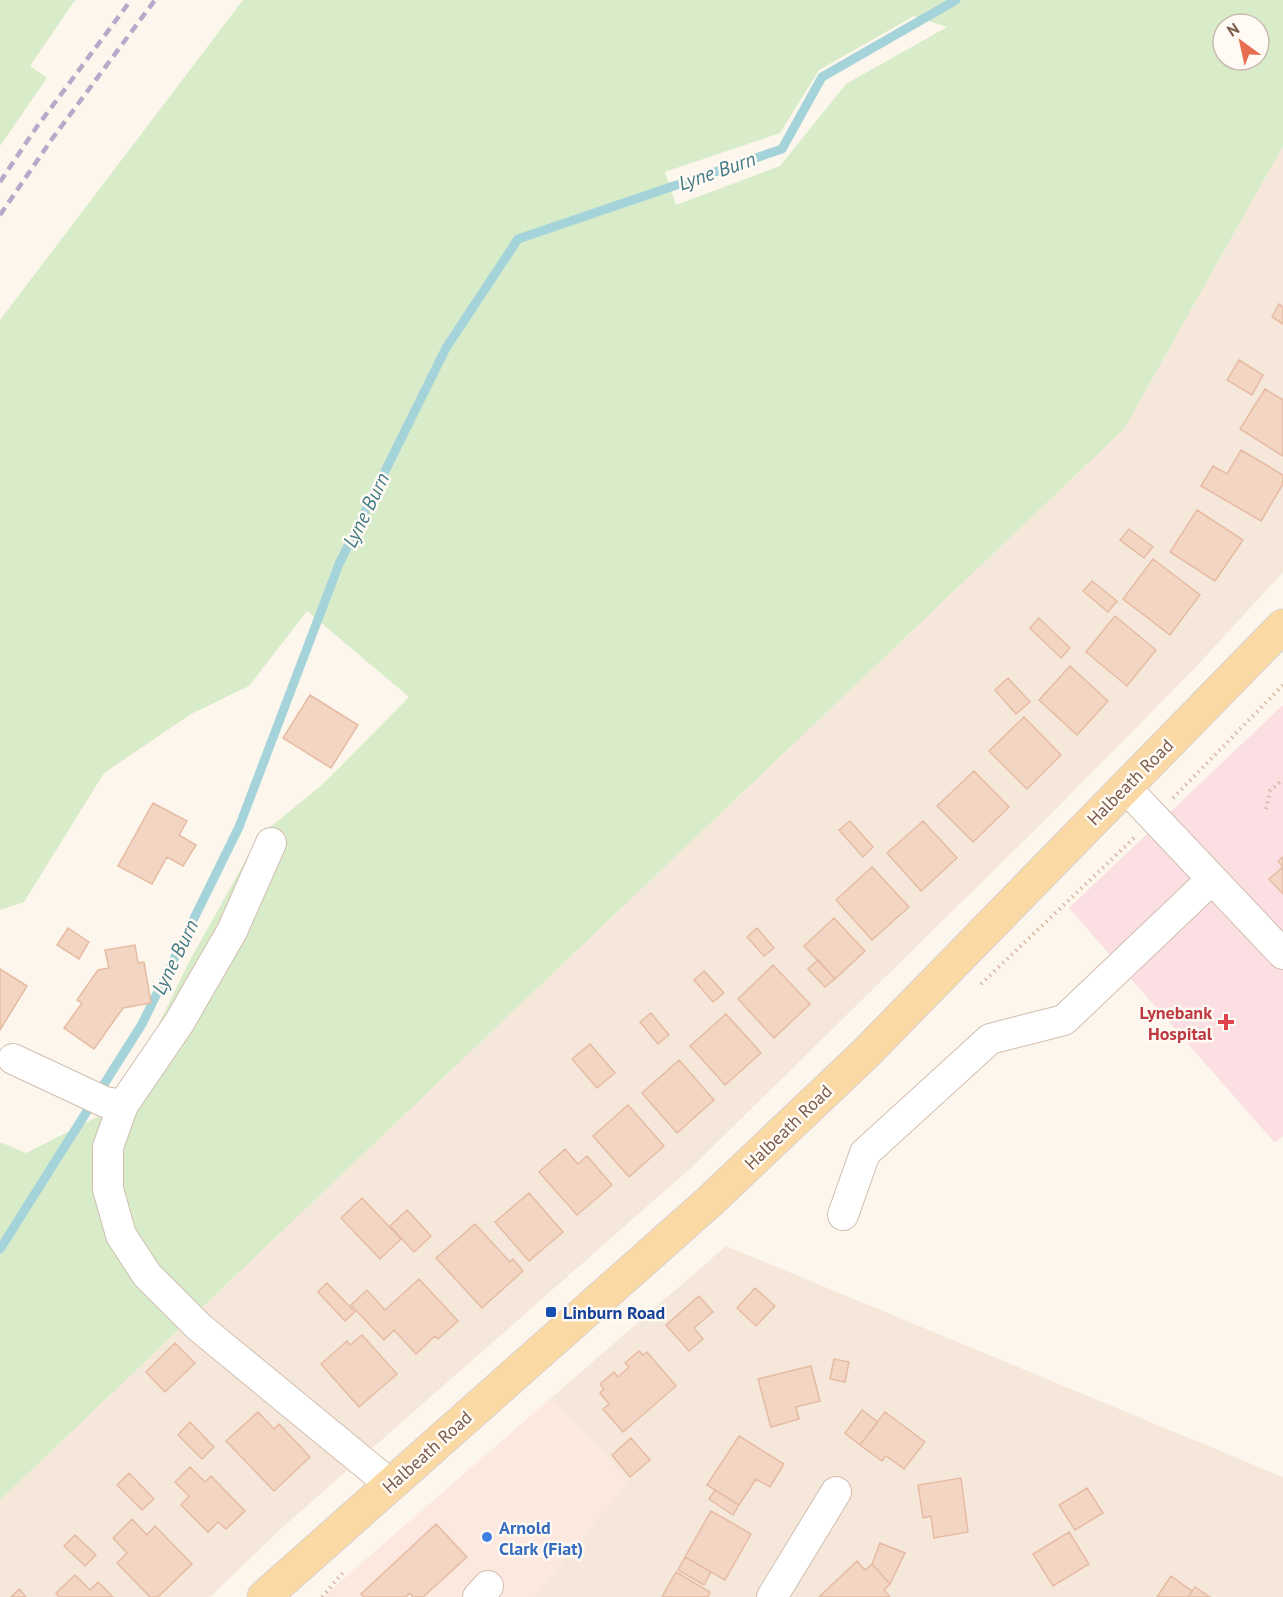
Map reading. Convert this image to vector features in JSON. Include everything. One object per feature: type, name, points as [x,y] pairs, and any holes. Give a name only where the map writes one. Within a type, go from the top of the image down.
[{"type":"main road","name":"Halbeath Road","points":[[264,1597],[709,1202],[865,1054],[1283,626]]},
{"type":"street","points":[[1126,788],[1283,954]]},
{"type":"street","points":[[271,843],[232,931],[179,1023],[123,1105],[108,1147],[108,1189],[121,1235],[147,1275],[200,1327],[390,1484]]},
{"type":"street","points":[[843,1215],[866,1153],[990,1039],[1064,1020],[1212,879]]},
{"type":"street","points":[[13,1059],[105,1102],[123,1105]]},
{"type":"street","points":[[772,1597],[836,1492]]},
{"type":"path","points":[[1266,809],[1270,791],[1283,779]]},
{"type":"shaded area","points":[[1283,146],[1283,572],[1195,668],[1040,825],[693,1166],[285,1525],[210,1597],[0,1597],[0,1500],[1124,429]]},
{"type":"shaded area","name":"Lynebank Hospital","points":[[1283,705],[1283,1136],[1275,1143],[1069,908]]},
{"type":"shaded area","points":[[726,1246],[1283,1477],[1283,1597],[534,1597],[629,1480],[551,1398]]},
{"type":"shaded area","name":"Arnold Clark (Fiat)","points":[[551,1398],[629,1480],[534,1597],[325,1597],[326,1594]]},
{"type":"green space","points":[[0,0],[75,0],[30,66],[47,78],[0,146]]},
{"type":"green space","points":[[243,0],[1283,0],[1283,146],[1124,429],[0,1500],[0,1142],[26,1153],[99,1116],[150,1042],[189,962],[259,836],[322,785],[409,697],[307,611],[249,686],[191,714],[104,773],[24,902],[0,910],[0,320]],"holes":[[[914,16],[947,27],[846,84],[780,166],[676,205],[665,172],[780,133],[819,70]]]},
{"type":"building","points":[[1279,304],[1283,307],[1283,324],[1272,317]]},
{"type":"building","points":[[1239,360],[1263,375],[1252,395],[1227,380]]},
{"type":"building","points":[[1265,389],[1283,400],[1283,456],[1240,429]]},
{"type":"building","points":[[1241,450],[1283,475],[1283,484],[1261,521],[1201,486],[1213,466],[1227,474]]},
{"type":"building","points":[[1197,510],[1243,540],[1215,581],[1170,552]]},
{"type":"building","points":[[1129,529],[1153,547],[1144,558],[1120,540]]},
{"type":"building","points":[[1153,559],[1200,595],[1170,635],[1123,599]]},
{"type":"building","points":[[1092,581],[1117,601],[1108,612],[1083,591]]},
{"type":"building","points":[[1115,616],[1156,650],[1127,686],[1086,652]]},
{"type":"building","points":[[1039,618],[1070,648],[1061,658],[1030,628]]},
{"type":"building","points":[[1070,666],[1108,701],[1077,735],[1039,700]]},
{"type":"building","points":[[1008,678],[1030,702],[1016,714],[995,690]]},
{"type":"building","points":[[310,695],[358,725],[331,768],[283,738]]},
{"type":"building","points":[[1024,717],[1061,755],[1027,789],[989,751]]},
{"type":"building","points":[[974,771],[1009,807],[973,842],[937,806]]},
{"type":"building","points":[[153,803],[187,821],[179,835],[196,845],[183,866],[167,857],[152,884],[118,866]]},
{"type":"building","points":[[850,821],[873,847],[863,857],[839,830]]},
{"type":"building","points":[[923,821],[957,858],[921,891],[887,853]]},
{"type":"building","points":[[1283,857],[1283,867],[1278,861]]},
{"type":"building","points":[[872,867],[909,907],[872,940],[836,900]]},
{"type":"building","points":[[1283,867],[1283,894],[1269,879]]},
{"type":"building","points":[[834,918],[865,951],[835,979],[804,946]]},
{"type":"building","points":[[68,928],[89,942],[79,959],[57,945]]},
{"type":"building","points":[[757,928],[774,948],[764,956],[747,937]]},
{"type":"building","points":[[135,945],[138,963],[144,962],[151,1003],[123,1008],[94,1049],[64,1028],[82,1003],[77,1000],[98,970],[109,968],[105,950]]},
{"type":"building","points":[[818,960],[835,979],[825,987],[808,969]]},
{"type":"building","points":[[773,965],[810,1004],[774,1038],[738,999]]},
{"type":"building","points":[[0,969],[27,986],[0,1030]]},
{"type":"building","points":[[704,971],[724,993],[713,1002],[694,980]]},
{"type":"building","points":[[651,1013],[669,1035],[658,1044],[640,1022]]},
{"type":"building","points":[[726,1014],[761,1053],[725,1085],[690,1046]]},
{"type":"building","points":[[590,1044],[615,1073],[597,1088],[572,1059]]},
{"type":"building","points":[[679,1060],[714,1100],[677,1133],[642,1093]]},
{"type":"building","points":[[628,1105],[664,1146],[629,1177],[593,1136]]},
{"type":"building","points":[[565,1149],[578,1164],[587,1156],[612,1185],[577,1215],[539,1172]]},
{"type":"building","points":[[529,1193],[563,1232],[529,1261],[495,1222]]},
{"type":"building","points":[[362,1198],[401,1239],[380,1259],[341,1218]]},
{"type":"building","points":[[407,1210],[431,1236],[414,1252],[390,1226]]},
{"type":"building","points":[[475,1224],[510,1262],[513,1259],[523,1271],[482,1308],[436,1258]]},
{"type":"building","points":[[419,1279],[458,1321],[438,1339],[435,1336],[416,1354],[394,1330],[384,1340],[351,1305],[367,1290],[385,1310]]},
{"type":"building","points":[[327,1283],[355,1312],[345,1321],[318,1292]]},
{"type":"building","points":[[755,1288],[775,1306],[756,1326],[737,1308]]},
{"type":"building","points":[[699,1296],[713,1312],[694,1328],[703,1339],[689,1351],[666,1325]]},
{"type":"building","points":[[362,1335],[397,1374],[359,1407],[321,1364],[347,1341],[350,1345]]},
{"type":"building","points":[[175,1343],[195,1363],[165,1392],[146,1372]]},
{"type":"building","points":[[639,1351],[643,1355],[647,1352],[676,1386],[623,1432],[603,1409],[609,1404],[600,1393],[604,1389],[600,1384],[614,1372],[618,1377],[629,1367],[625,1363]]},
{"type":"building","points":[[834,1359],[849,1362],[845,1382],[830,1379]]},
{"type":"building","points":[[811,1366],[820,1401],[796,1407],[799,1419],[771,1427],[758,1379]]},
{"type":"building","points":[[862,1410],[878,1422],[860,1445],[845,1433]]},
{"type":"building","points":[[258,1412],[274,1429],[279,1424],[310,1457],[274,1491],[226,1441]]},
{"type":"building","points":[[885,1412],[925,1442],[904,1469],[886,1456],[882,1461],[860,1445]]},
{"type":"building","points":[[190,1422],[214,1447],[202,1459],[178,1435]]},
{"type":"building","points":[[739,1436],[784,1464],[770,1487],[756,1479],[739,1505],[707,1485]]},
{"type":"building","points":[[631,1438],[650,1460],[630,1477],[612,1455]]},
{"type":"building","points":[[190,1467],[205,1482],[211,1476],[245,1511],[226,1529],[218,1522],[208,1532],[181,1505],[189,1496],[175,1482]]},
{"type":"building","points":[[129,1473],[154,1499],[142,1510],[117,1485]]},
{"type":"building","points":[[961,1478],[968,1532],[934,1538],[931,1516],[923,1518],[918,1485]]},
{"type":"building","points":[[1087,1488],[1103,1513],[1075,1530],[1059,1505]]},
{"type":"building","points":[[715,1490],[739,1505],[733,1515],[709,1499]]},
{"type":"building","points":[[711,1511],[751,1534],[725,1580],[685,1557]]},
{"type":"building","points":[[132,1519],[147,1535],[155,1526],[192,1564],[158,1597],[150,1597],[117,1563],[127,1553],[113,1538]]},
{"type":"building","points":[[436,1524],[467,1557],[423,1597],[413,1597],[410,1593],[406,1597],[364,1597],[361,1594]]},
{"type":"building","points":[[1069,1532],[1089,1564],[1053,1586],[1033,1554]]},
{"type":"building","points":[[75,1535],[96,1555],[85,1566],[64,1546]]},
{"type":"building","points":[[880,1543],[905,1553],[890,1584],[872,1564]]},
{"type":"building","points":[[685,1557],[711,1572],[704,1585],[678,1570]]},
{"type":"building","points":[[857,1561],[865,1570],[872,1564],[890,1584],[884,1590],[890,1597],[819,1597]]},
{"type":"building","points":[[676,1572],[710,1592],[708,1597],[662,1597]]},
{"type":"building","points":[[75,1575],[90,1590],[98,1582],[113,1597],[59,1597],[56,1593]]},
{"type":"building","points":[[1171,1576],[1192,1591],[1188,1597],[1157,1597]]},
{"type":"building","points":[[1195,1587],[1210,1597],[1188,1597]]},
{"type":"building","points":[[19,1589],[26,1597],[11,1597]]},
{"type":"waterway","name":"Lyne Burn","points":[[0,1249],[142,1024],[239,827],[339,564],[446,348],[518,239],[782,149],[822,77],[956,0]]},
{"type":"railway","points":[[0,182],[36,128],[131,0]]},
{"type":"railway","points":[[0,215],[52,139],[155,0]]},
{"type":"place","name":"Lynebank Hospital","points":[[1226,1022]]},
{"type":"place","name":"Linburn Road","points":[[551,1312]]},
{"type":"place","name":"Arnold Clark (Fiat)","points":[[487,1537]]}]
